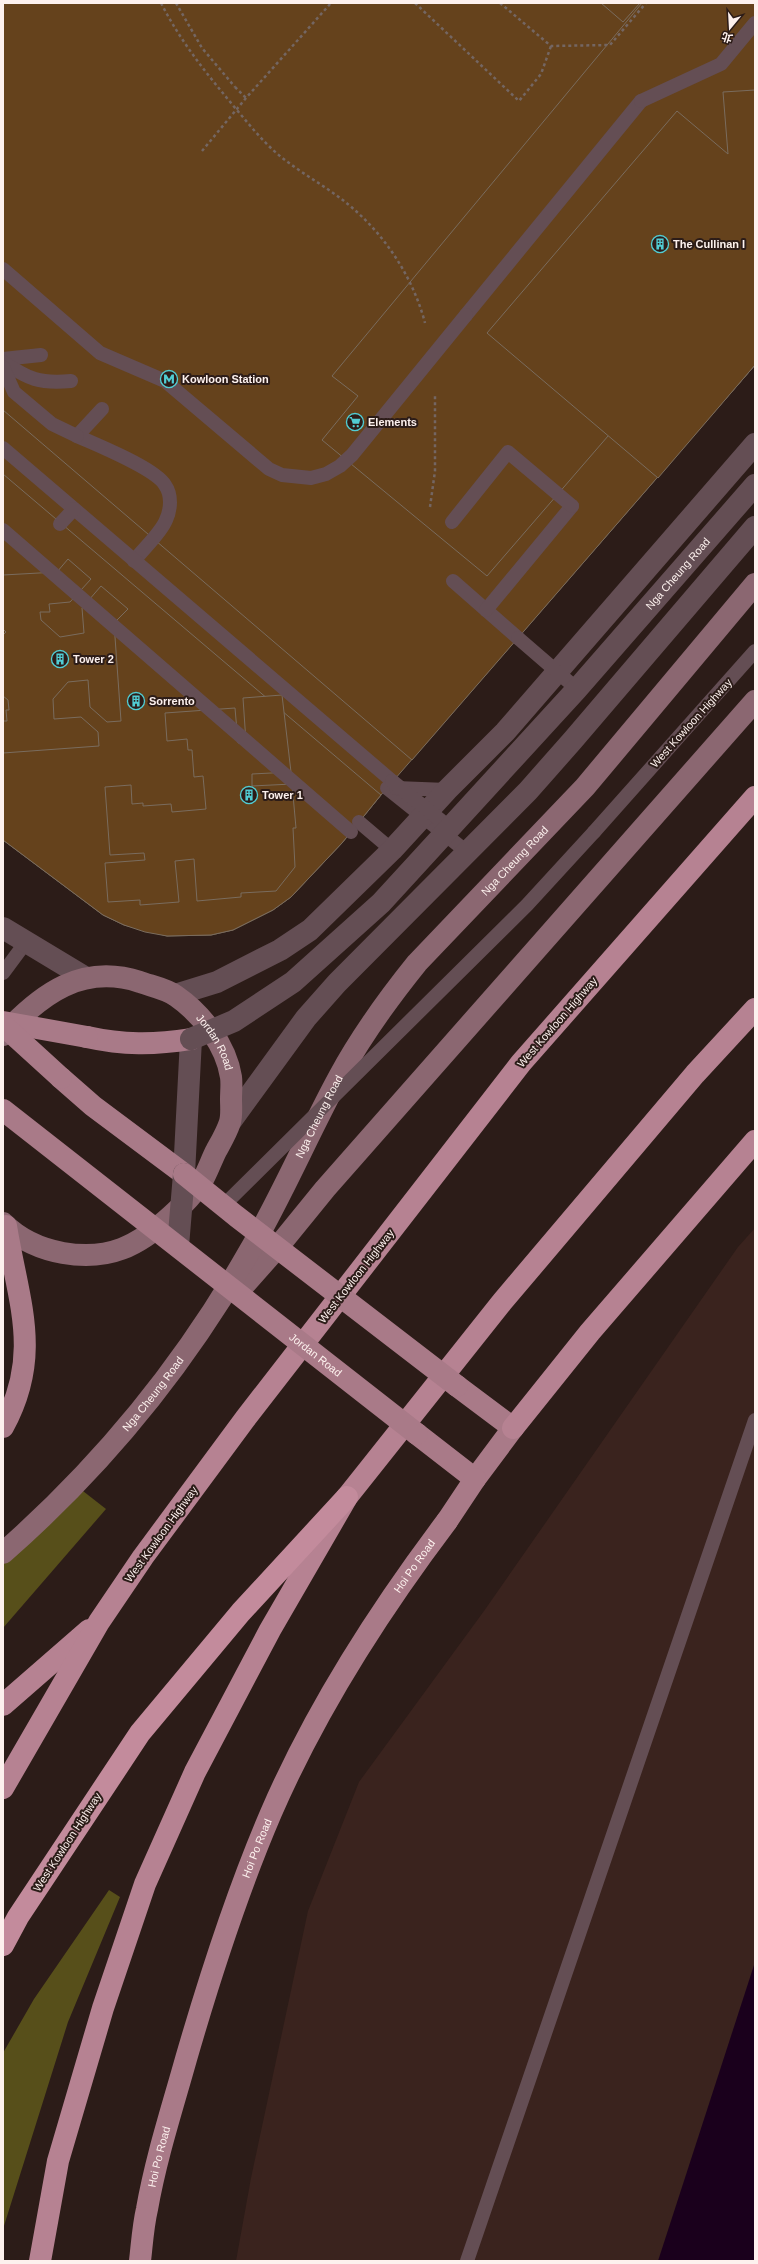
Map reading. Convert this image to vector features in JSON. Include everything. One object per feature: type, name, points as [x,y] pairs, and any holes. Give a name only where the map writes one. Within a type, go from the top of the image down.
[{"type":"highway","name":"West Kowloon Highway","points":[[3,1788],[99,1622],[143,1557],[245,1419],[520,1063],[755,797]]},
{"type":"highway","name":"West Kowloon Highway","points":[[3,1945],[22,1911],[140,1733],[241,1612],[347,1498],[502,1302],[694,1074],[755,1009]]},
{"type":"highway","points":[[513,1428],[590,1332],[755,1141]]},
{"type":"highway","points":[[40,2261],[58,2161],[103,2008],[153,1864],[192,1779],[232,1700],[347,1498]]},
{"type":"highway","points":[[3,1705],[64,1650],[99,1622]]},
{"type":"main road","name":"Nga Cheung Road","points":[[3,1553],[78,1481],[115,1441],[183,1356],[213,1312],[250,1251],[353,1052],[398,986],[417,963],[560,814],[661,697],[755,584]]},
{"type":"main road","points":[[237,1293],[277,1248],[325,1188],[755,702]]},
{"type":"main road","name":"Jordan Road","points":[[3,1035],[24,1012],[44,996],[66,984],[86,978],[119,977],[175,995],[200,1016],[223,1051],[231,1077],[231,1121],[200,1184],[187,1200],[149,1236],[129,1247],[102,1254],[73,1255],[46,1250],[26,1240],[4,1225]]},
{"type":"main road","points":[[3,1024],[93,1106],[184,1174],[277,1248],[513,1428]]},
{"type":"main road","points":[[3,1024],[116,1044],[161,1044],[191,1040]]},
{"type":"main road","name":"Jordan Road","points":[[3,1110],[475,1478]]},
{"type":"main road","points":[[3,1427],[18,1393],[23,1373],[26,1340],[18,1281],[4,1225]]},
{"type":"main road","name":"Hoi Po Road","points":[[140,2261],[146,2210],[157,2163],[202,2006],[228,1926],[271,1813],[330,1694],[410,1571],[475,1478],[513,1428]]},
{"type":"street","points":[[175,995],[217,982],[280,950],[310,930],[392,850],[424,817],[447,790],[505,732],[755,444]]},
{"type":"street","name":"Nga Cheung Road","points":[[191,1040],[234,1021],[292,982],[381,903],[577,689],[755,485]]},
{"type":"street","points":[[231,1121],[306,1018],[337,983],[528,791],[755,527]]},
{"type":"street","points":[[3,928],[86,978]]},
{"type":"street","points":[[178,1246],[184,1174],[191,1040]]},
{"type":"lane","points":[[3,269],[100,353],[165,381],[269,469],[290,477],[311,478],[326,474],[340,466],[352,455],[641,101],[721,64],[755,22]]},
{"type":"lane","points":[[3,360],[41,355]]},
{"type":"lane","points":[[3,360],[28,378],[50,383],[71,381]]},
{"type":"lane","points":[[3,367],[14,392],[52,424],[153,473],[165,484],[170,497],[170,510],[166,521],[134,561]]},
{"type":"lane","points":[[77,436],[102,409]]},
{"type":"lane","points":[[3,448],[134,561],[449,827]]},
{"type":"lane","points":[[452,522],[508,452],[572,506],[486,610]]},
{"type":"lane","points":[[60,524],[74,509]]},
{"type":"lane","points":[[3,530],[355,827],[392,850]]},
{"type":"lane","points":[[453,581],[577,689]]},
{"type":"lane","name":"West Kowloon Highway","points":[[223,1206],[527,905],[594,832],[755,650]]},
{"type":"lane","points":[[447,790],[387,788],[467,852]]},
{"type":"lane","points":[[3,973],[26,942]]},
{"type":"lane","points":[[467,2261],[755,1420]]},
{"type":"path","points":[[161,3],[173,27],[192,57],[236,109],[273,150],[298,170],[348,204],[370,225],[390,248],[415,293],[433,354],[437,424],[435,471],[429,510]]},
{"type":"path","points":[[176,3],[202,48],[246,98]]},
{"type":"path","points":[[202,151],[236,109],[331,3]]},
{"type":"path","points":[[415,3],[519,101],[541,74],[551,46]]},
{"type":"path","points":[[500,3],[551,46],[610,45],[646,3]]},
{"type":"shaded area","points":[[755,1228],[755,2261],[236,2261],[251,2178],[308,1911],[359,1782],[484,1611],[738,1247]]},
{"type":"shaded area","points":[[74,1484],[106,1509],[3,1628],[3,1561]]},
{"type":"shaded area","points":[[109,1890],[120,1897],[68,2022],[3,2229],[3,2053],[34,1999]]},
{"type":"shaded area","points":[[755,1962],[755,2261],[658,2261]]},
{"type":"building","points":[[3,3],[151,3],[182,60],[220,102],[62,292],[3,241]]},
{"type":"building","name":"Elements","points":[[3,3],[755,3],[755,365],[381,795],[342,843],[291,897],[273,910],[233,930],[211,935],[167,936],[124,925],[103,915],[3,840]]},
{"type":"building","name":"Kowloon Station","points":[[3,3],[642,3],[332,376],[358,396],[322,440],[487,576],[755,266],[755,365],[412,760],[3,410]]},
{"type":"building","points":[[601,3],[640,3],[623,22]]},
{"type":"building","name":"The Cullinan I","points":[[755,90],[755,365],[658,478],[487,333],[677,111],[728,154],[723,92]]},
{"type":"building","name":"Sorrento","points":[[3,474],[381,795],[342,843],[291,897],[273,910],[233,930],[211,935],[167,936],[145,932],[124,925],[103,915],[3,840]]},
{"type":"building","name":"Tower 2","points":[[68,559],[91,579],[70,602],[49,604],[50,612],[40,612],[41,620],[60,637],[84,633],[82,608],[101,586],[128,609],[114,623],[121,721],[107,722],[90,707],[88,680],[68,682],[53,699],[54,719],[81,717],[98,732],[99,746],[3,753],[3,721],[7,721],[6,710],[9,710],[8,700],[3,696],[3,635],[6,632],[3,629],[3,575],[57,572]]},
{"type":"building","name":"Tower 1","points":[[282,695],[291,772],[252,774],[252,786],[292,784],[296,828],[293,828],[295,867],[276,891],[241,893],[241,897],[197,901],[194,859],[175,861],[179,902],[140,905],[140,900],[108,902],[105,863],[145,860],[144,853],[110,855],[105,787],[131,785],[132,804],[143,803],[143,806],[171,804],[172,812],[206,809],[203,776],[194,777],[192,750],[188,750],[187,739],[167,741],[165,713],[235,708],[238,743],[246,742],[243,698]]},
{"type":"place","name":"The Cullinan I","points":[[660,244]]},
{"type":"place","name":"Kowloon Station","points":[[169,379]]},
{"type":"place","name":"Elements","points":[[355,422]]},
{"type":"place","name":"Tower 2","points":[[60,659]]},
{"type":"place","name":"Sorrento","points":[[136,701]]},
{"type":"place","name":"Tower 1","points":[[249,795]]}]
